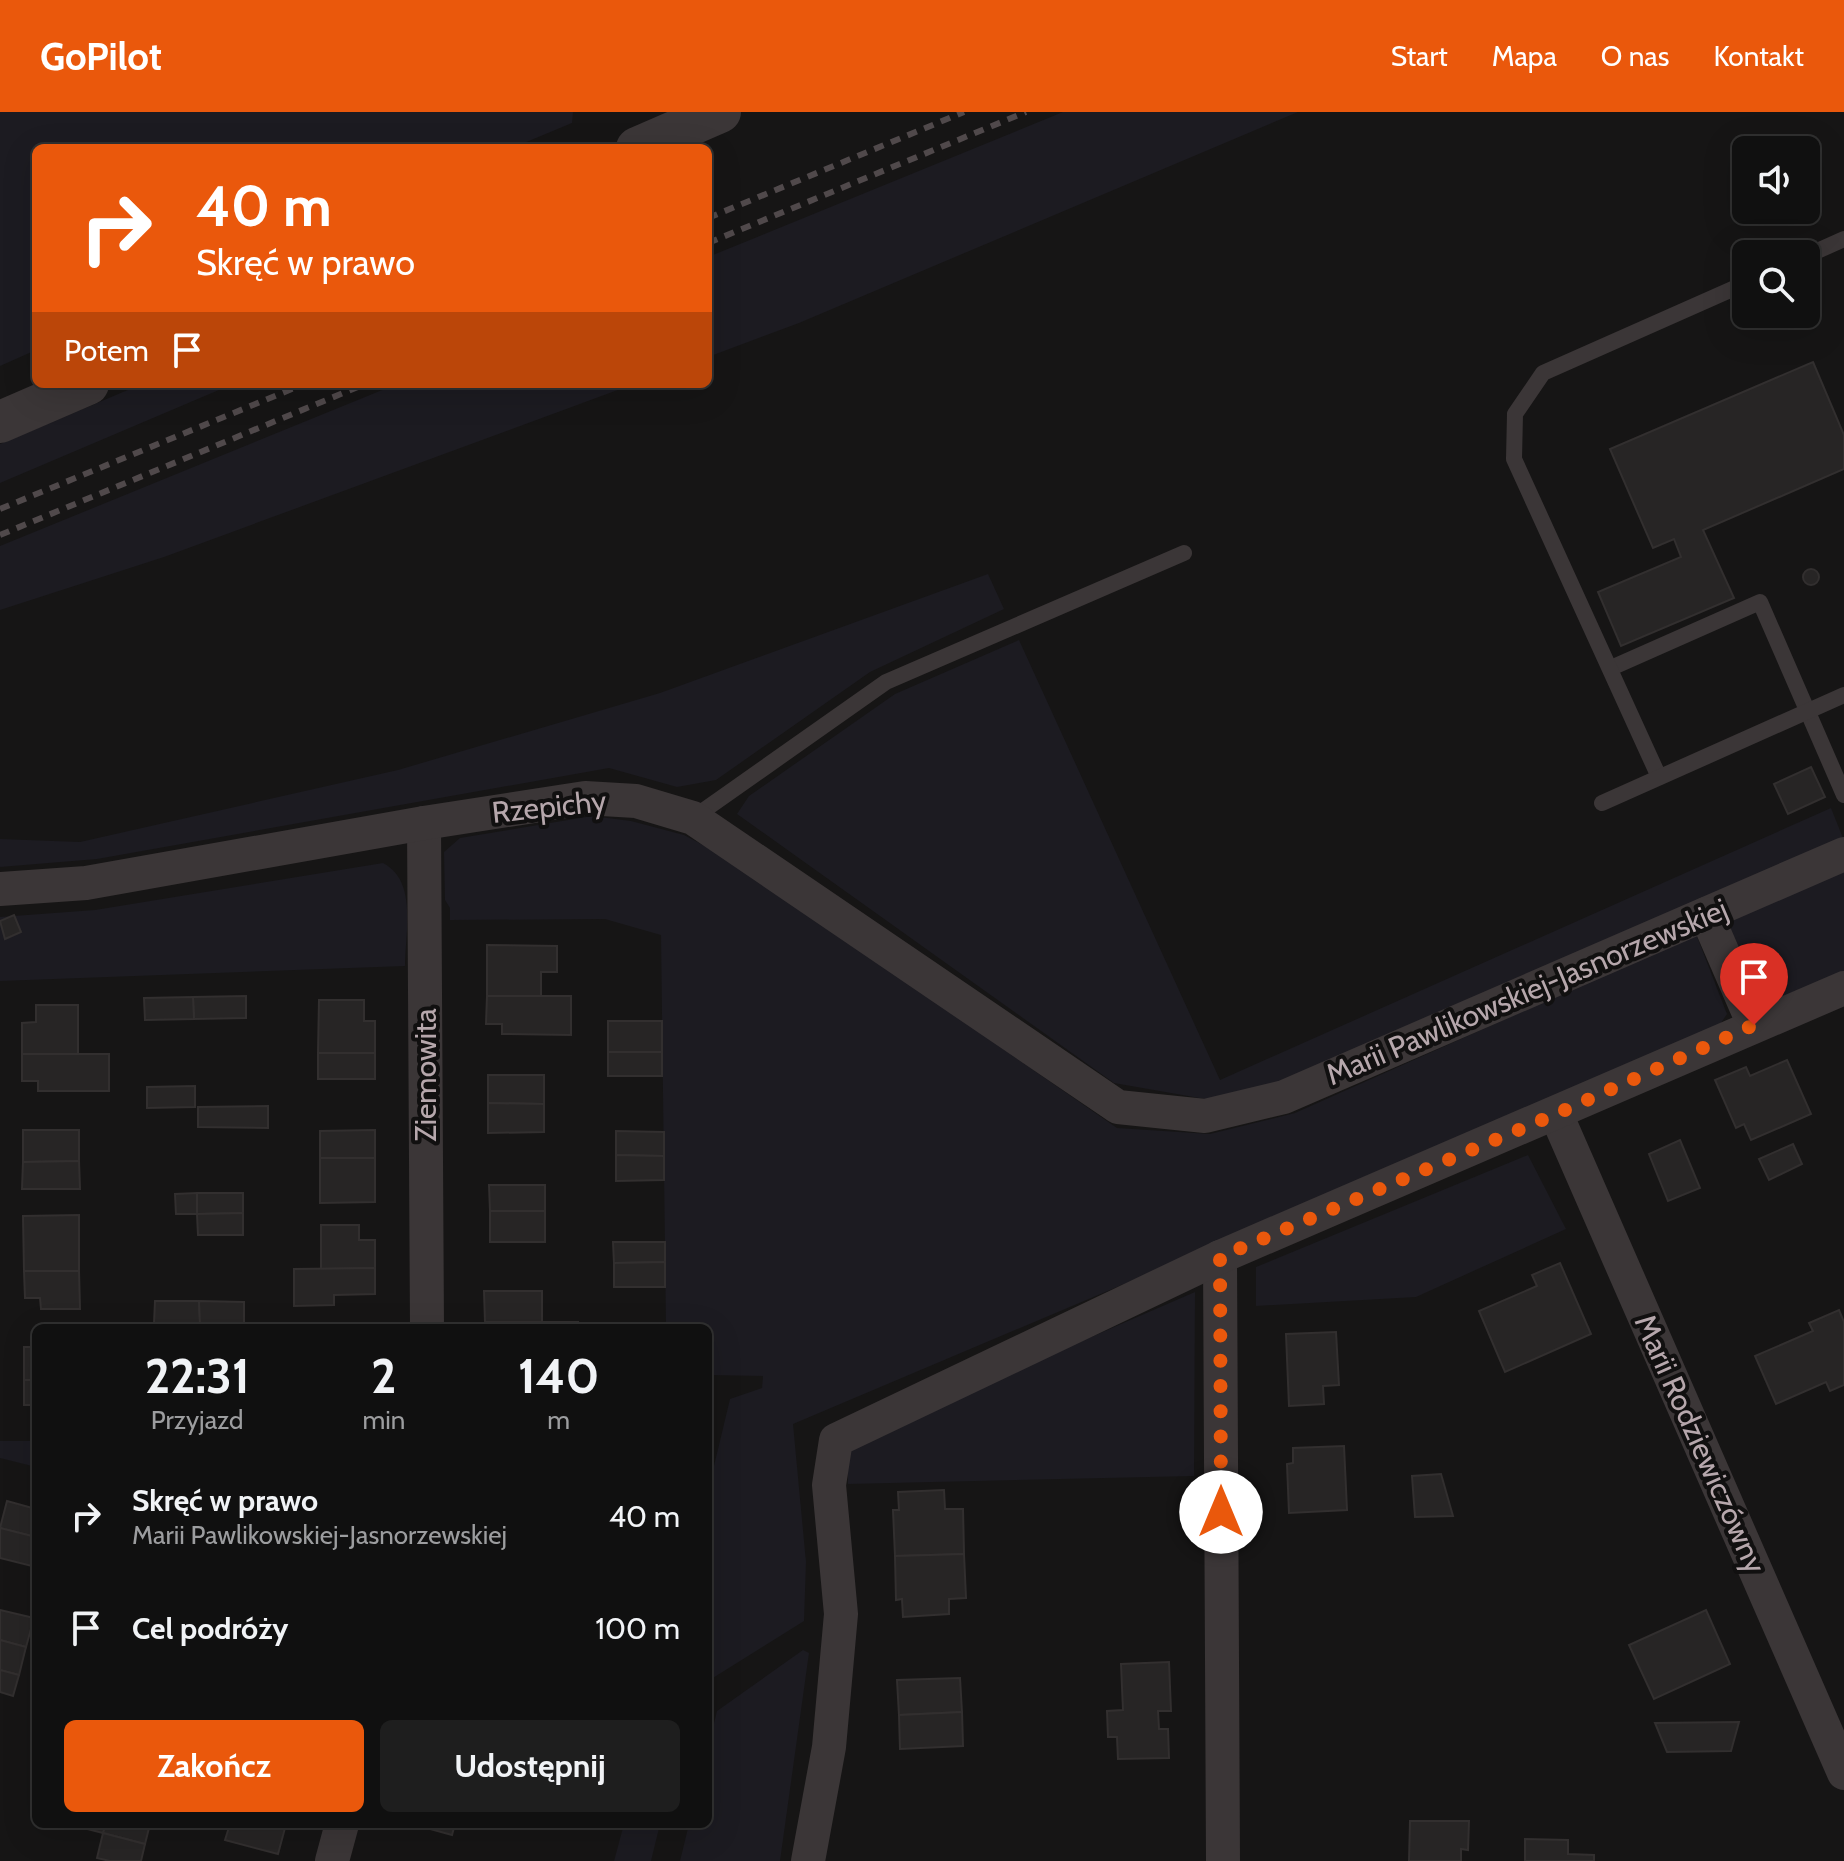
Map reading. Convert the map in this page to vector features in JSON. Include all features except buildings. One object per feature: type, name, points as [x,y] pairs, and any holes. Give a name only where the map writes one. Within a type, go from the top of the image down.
[{"type":"street","points":[[646,144],[720,112]]},
{"type":"street","points":[[0,422],[79,388]]},
{"type":"street","name":"Rzepichy","points":[[0,889],[86,883],[585,798],[636,801],[693,818],[1118,1107],[1205,1116]]},
{"type":"street","name":"Ziemowita","points":[[424,823],[427,1324]]},
{"type":"street","name":"Marii Pawlikowskiej-Jasnorzewskiej","points":[[1205,1116],[1284,1097],[1844,854]]},
{"type":"street","points":[[1706,914],[1754,1025]]},
{"type":"street","points":[[808,1861],[829,1747],[841,1614],[829,1485],[836,1440],[1220,1257],[1844,988]]},
{"type":"street","name":"Marii Rodziewiczówny","points":[[1556,1114],[1844,1773]]},
{"type":"street","points":[[1220,1257],[1223,1861]]},
{"type":"street","points":[[332,1861],[341,1828]]},
{"type":"lane","points":[[1820,250],[1844,239]]},
{"type":"lane","points":[[1659,777],[1514,459],[1515,414],[1543,373],[1732,289]]},
{"type":"lane","points":[[693,818],[886,682],[1184,553]]},
{"type":"lane","points":[[1611,668],[1760,602],[1808,712],[1837,758],[1844,795]]},
{"type":"lane","points":[[1602,803],[1844,695]]},
{"type":"shaded area","points":[[0,112],[573,112],[572,123],[522,144],[32,144],[32,352],[0,366]]},
{"type":"shaded area","points":[[1063,112],[1298,112],[799,323],[712,356],[712,255]]},
{"type":"shaded area","points":[[133,388],[224,388],[0,483],[0,444]]},
{"type":"shaded area","points":[[387,388],[623,388],[164,557],[0,610],[0,546]]},
{"type":"shaded area","points":[[988,574],[1004,609],[870,672],[716,780],[677,787],[609,768],[97,859],[0,867],[0,839],[80,842],[398,770],[660,693]]},
{"type":"shaded area","points":[[1019,640],[1220,1080],[1831,808],[1843,838],[1290,1079],[1211,1100],[1114,1083],[737,814],[749,796],[895,694]]},
{"type":"shaded area","points":[[592,816],[631,821],[684,835],[728,858],[1117,1128],[1210,1134],[1295,1113],[1696,934],[1727,1014],[1713,1035],[793,1424],[806,1562],[804,1621],[712,1678],[712,1474],[730,1399],[762,1388],[763,1376],[712,1375],[712,1324],[666,1324],[661,935],[605,919],[450,920],[450,908],[445,900],[444,852],[460,838]]},
{"type":"shaded area","points":[[383,863],[394,871],[405,895],[405,966],[0,981],[0,917],[95,910]]},
{"type":"shaded area","points":[[1844,869],[1844,977],[1777,1005],[1758,994],[1726,919]]},
{"type":"shaded area","points":[[1528,1155],[1566,1229],[1416,1297],[1256,1306],[1256,1267]]},
{"type":"shaded area","points":[[1195,1292],[1194,1476],[848,1484],[848,1442]]},
{"type":"shaded area","points":[[0,1441],[32,1441],[32,1466],[0,1458]]},
{"type":"shaded area","points":[[803,1650],[809,1653],[780,1861],[680,1861],[688,1828],[712,1828],[712,1732],[717,1711]]},
{"type":"shaded area","points":[[623,1828],[659,1828],[651,1861],[614,1861]]},
{"type":"railway","points":[[712,216],[964,112]]},
{"type":"railway","points":[[712,241],[1026,112]]},
{"type":"railway","points":[[0,509],[294,388]]},
{"type":"railway","points":[[0,535],[355,388]]},
{"type":"route","points":[[1221,1512],[1220,1257],[1556,1114],[1754,1025]]}]
